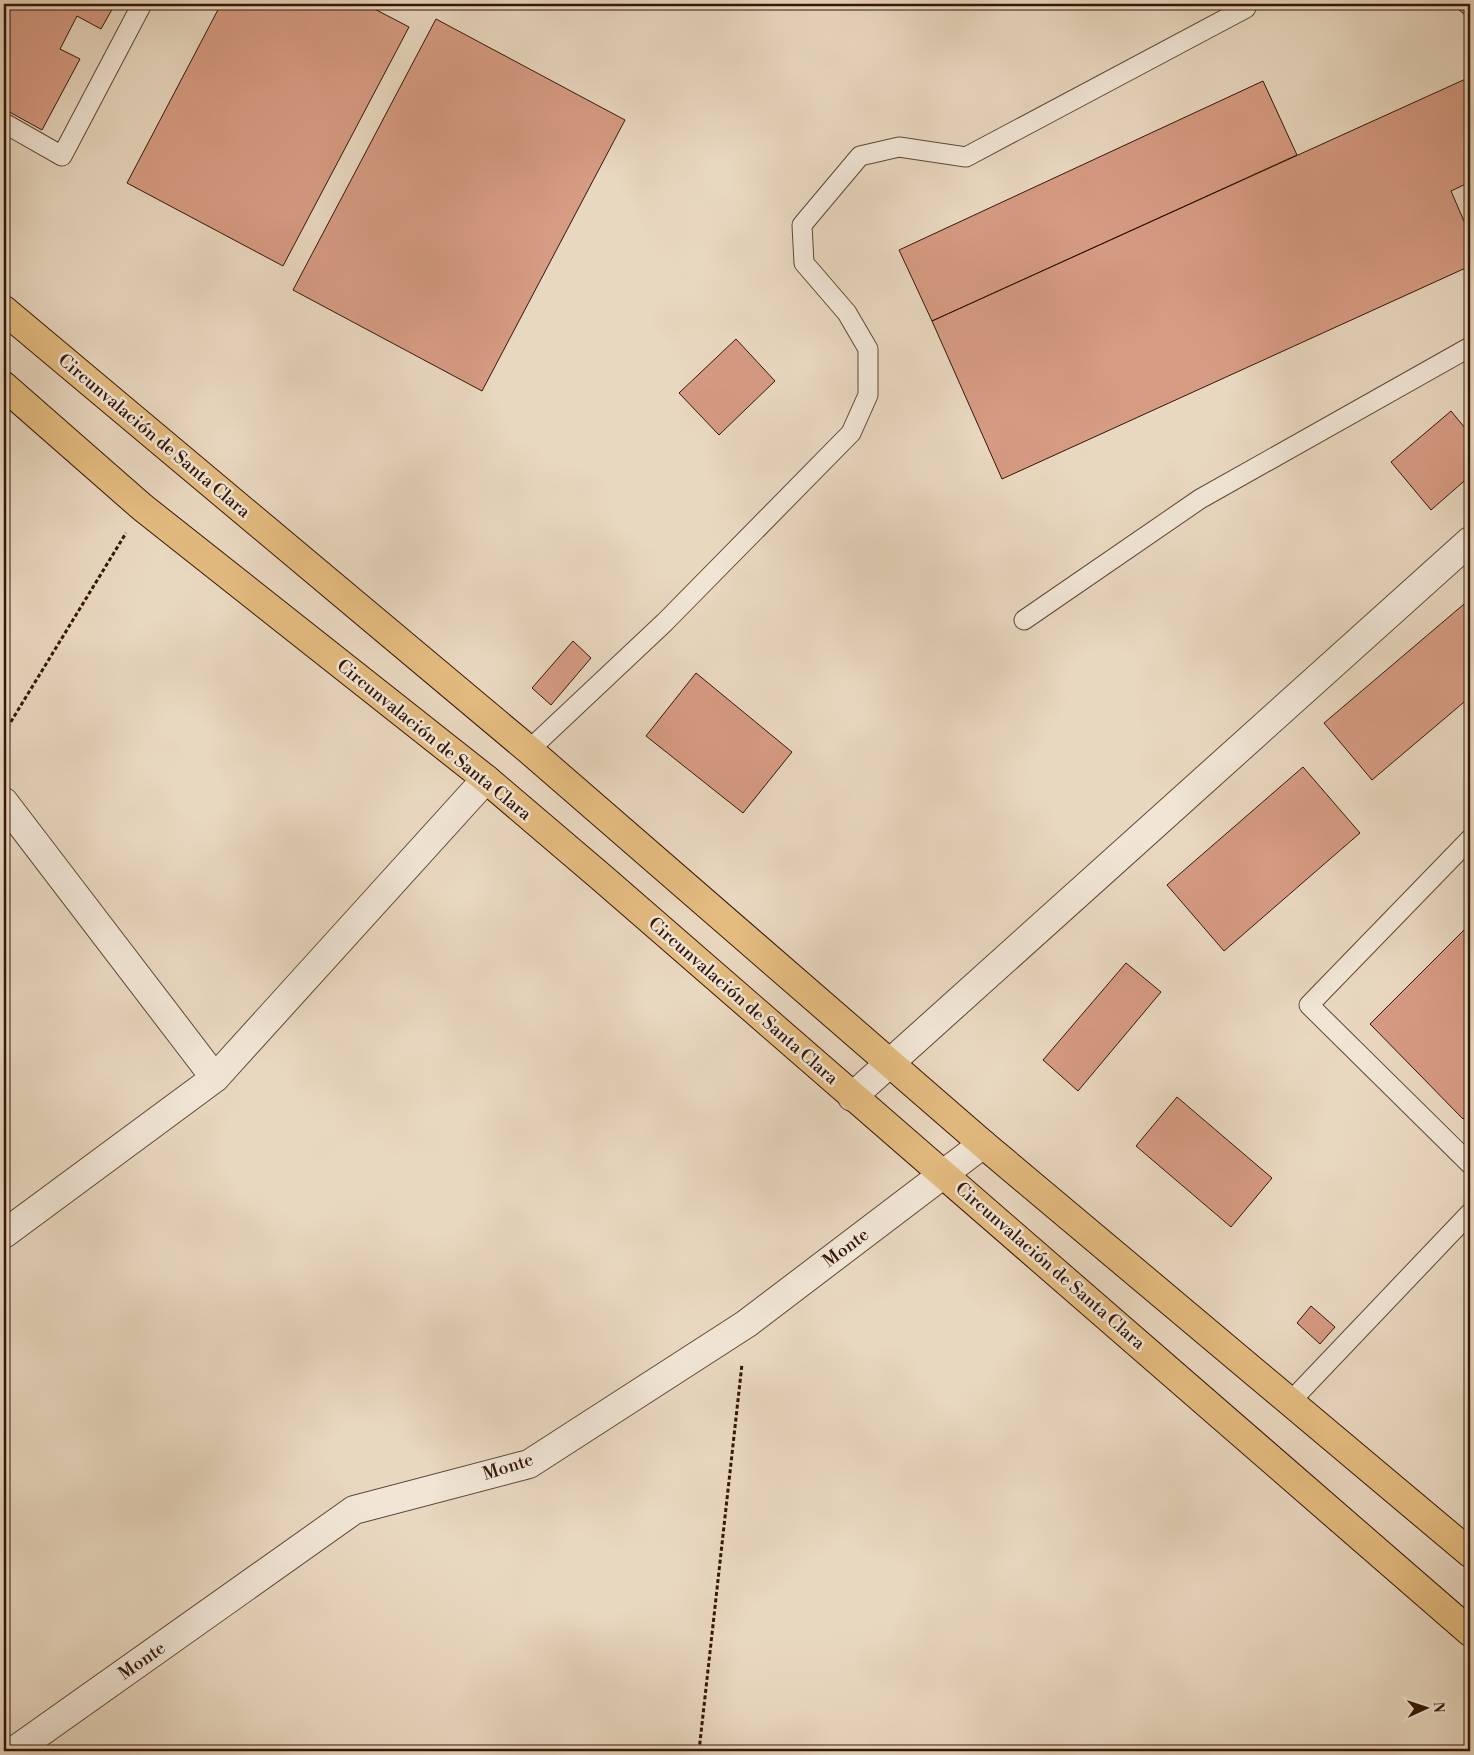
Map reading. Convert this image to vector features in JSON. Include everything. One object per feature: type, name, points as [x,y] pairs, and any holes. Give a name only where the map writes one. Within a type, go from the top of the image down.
[{"type":"highway","name":"Circunvalación de Santa Clara","points":[[4,310],[528,750],[889,1064],[1470,1553]]},
{"type":"highway","name":"Circunvalación de Santa Clara","points":[[4,386],[142,507],[486,780],[609,883],[1470,1632]]},
{"type":"street","points":[[852,1096],[1470,542]]},
{"type":"street","points":[[4,1234],[215,1078],[486,780]]},
{"type":"street","points":[[4,802],[215,1078]]},
{"type":"street","name":"Monte","points":[[14,1751],[354,1510],[529,1464],[746,1324],[983,1144]]},
{"type":"lane","points":[[4,123],[62,156],[142,4]]},
{"type":"lane","points":[[528,750],[665,622],[851,433],[868,395],[868,349],[847,313],[804,262],[802,225],[860,156],[899,146],[966,157],[1246,8]]},
{"type":"lane","points":[[1024,620],[1200,499],[1470,347]]},
{"type":"lane","points":[[1470,840],[1309,1005],[1470,1164]]},
{"type":"lane","points":[[1290,1402],[1470,1213]]},
{"type":"path","points":[[4,733],[142,507]]},
{"type":"path","points":[[699,1751],[746,1324]]},
{"type":"building","points":[[4,4],[115,4],[101,29],[77,16],[60,49],[80,59],[42,130],[4,109]]},
{"type":"building","points":[[221,4],[365,4],[409,27],[283,266],[127,183]]},
{"type":"building","points":[[1452,4],[1470,4],[1470,19]]},
{"type":"building","points":[[436,19],[625,120],[482,391],[293,290]]},
{"type":"building","points":[[1470,77],[1470,182],[1451,191],[1470,235],[1470,266],[1002,479],[932,321]]},
{"type":"building","points":[[1263,81],[1297,155],[932,321],[899,250]]},
{"type":"building","points":[[736,339],[775,381],[719,435],[679,393]]},
{"type":"building","points":[[1451,411],[1470,434],[1470,476],[1431,510],[1391,462]]},
{"type":"building","points":[[1470,599],[1470,697],[1372,780],[1324,723]]},
{"type":"building","points":[[573,641],[591,658],[551,705],[532,688]]},
{"type":"building","points":[[696,673],[792,752],[743,813],[646,736]]},
{"type":"building","points":[[1303,767],[1360,833],[1224,951],[1167,885]]},
{"type":"building","points":[[1470,924],[1470,1112],[1463,1119],[1370,1024]]},
{"type":"building","points":[[1126,963],[1161,992],[1078,1091],[1043,1060]]},
{"type":"building","points":[[1177,1097],[1272,1178],[1231,1227],[1136,1146]]},
{"type":"building","points":[[1311,1306],[1335,1327],[1320,1344],[1297,1323]]}]
